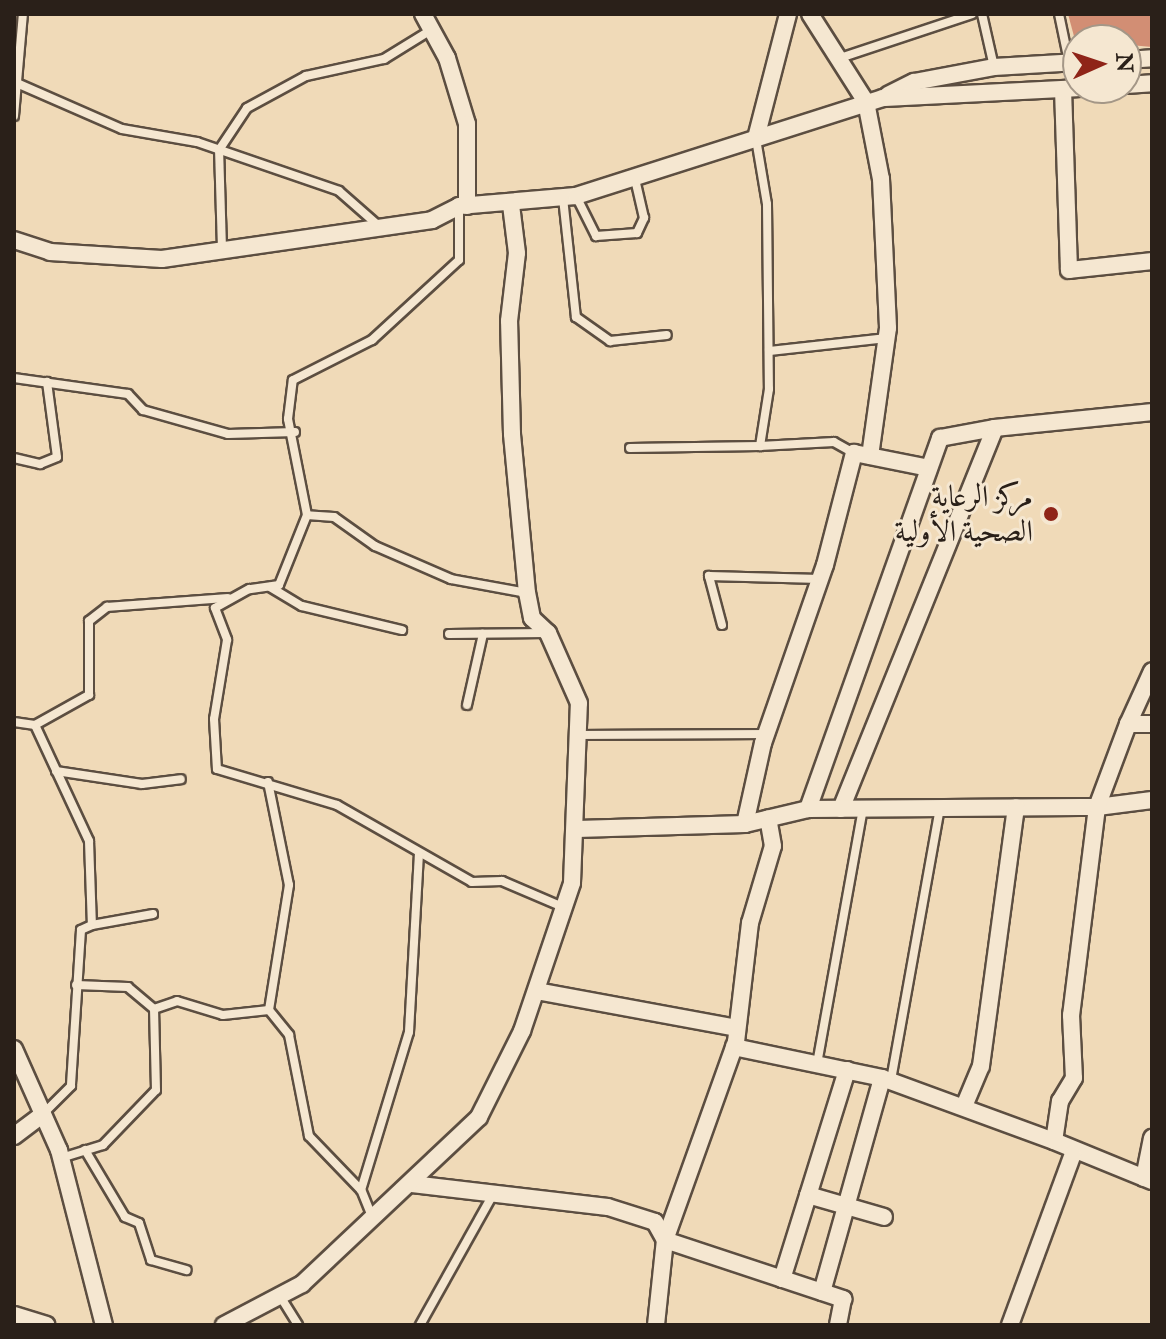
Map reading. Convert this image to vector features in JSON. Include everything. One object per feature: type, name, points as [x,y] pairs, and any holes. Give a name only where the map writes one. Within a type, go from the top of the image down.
[{"type":"street","points":[[423,14],[432,30],[467,124],[463,206]]},
{"type":"street","points":[[756,138],[788,14]]},
{"type":"street","points":[[745,824],[766,734],[862,454],[888,338],[881,179],[866,102],[810,14]]},
{"type":"street","points":[[883,98],[914,82],[994,67],[1062,63]]},
{"type":"street","points":[[1013,66],[1013,91]]},
{"type":"street","points":[[14,240],[122,259],[222,249],[432,220],[463,206],[511,205],[569,197],[635,180],[883,98],[1062,88]]},
{"type":"street","points":[[1071,104],[1069,270],[1152,261]]},
{"type":"street","points":[[224,1325],[280,1296],[374,1220],[479,1117],[537,991],[565,908],[577,829],[579,703],[548,633],[532,618],[527,593],[512,434],[509,321],[517,253],[511,205]]},
{"type":"street","points":[[808,809],[940,438],[995,428],[1152,412]]},
{"type":"street","points":[[841,809],[995,428]]},
{"type":"street","points":[[862,454],[929,468]]},
{"type":"street","points":[[1054,1141],[1060,1101],[1074,1078],[1071,1015],[1097,807],[1152,671]]},
{"type":"street","points":[[1128,724],[1152,724]]},
{"type":"street","points":[[577,829],[745,824],[808,809],[1097,807],[1152,800]]},
{"type":"street","points":[[965,1104],[981,1066],[1016,807]]},
{"type":"street","points":[[656,1325],[665,1240],[734,1047],[750,923],[773,846],[768,818]]},
{"type":"street","points":[[537,991],[737,1028]]},
{"type":"street","points":[[734,1047],[886,1079],[965,1104],[1054,1141],[1073,1154],[1148,1180],[1152,1138]]},
{"type":"street","points":[[14,1049],[61,1158],[104,1325]]},
{"type":"street","points":[[782,1279],[847,1070]]},
{"type":"street","points":[[822,1292],[886,1079]]},
{"type":"street","points":[[14,1136],[43,1114]]},
{"type":"street","points":[[1010,1325],[1073,1154]]},
{"type":"street","points":[[412,1184],[491,1198],[608,1207],[655,1222],[665,1240],[843,1299],[838,1325]]},
{"type":"street","points":[[808,1195],[884,1217]]},
{"type":"street","points":[[14,1315],[47,1325]]},
{"type":"lane","points":[[14,116],[23,14]]},
{"type":"lane","points":[[837,59],[972,14]]},
{"type":"lane","points":[[982,14],[994,67]]},
{"type":"lane","points":[[222,249],[219,150],[247,108],[269,101],[280,87],[326,70],[361,68],[432,30]]},
{"type":"lane","points":[[19,84],[122,129],[219,150],[339,191],[380,227]]},
{"type":"lane","points":[[756,138],[767,204],[769,351],[760,446]]},
{"type":"lane","points":[[569,197],[596,236],[637,233],[644,218],[635,180]]},
{"type":"lane","points":[[569,197],[576,317],[610,341],[667,335]]},
{"type":"lane","points":[[463,206],[459,260],[372,340],[293,380],[288,419],[295,432],[307,515],[279,585],[233,598],[215,608],[227,640],[214,719],[217,769],[337,805],[472,882],[502,881],[565,908]]},
{"type":"lane","points":[[769,351],[888,338]]},
{"type":"lane","points":[[14,378],[128,394],[143,410],[228,434],[295,432]]},
{"type":"lane","points":[[14,458],[40,464],[57,457],[47,382]]},
{"type":"lane","points":[[630,448],[834,442],[862,454]]},
{"type":"lane","points":[[307,515],[334,517],[375,546],[451,579],[527,593]]},
{"type":"lane","points":[[722,625],[709,576],[820,579]]},
{"type":"lane","points":[[269,587],[302,606],[402,630]]},
{"type":"lane","points":[[14,722],[35,725],[89,695],[89,621],[107,607],[233,598]]},
{"type":"lane","points":[[449,634],[548,633]]},
{"type":"lane","points":[[467,705],[483,634]]},
{"type":"lane","points":[[35,725],[89,841],[92,925]]},
{"type":"lane","points":[[580,735],[766,734]]},
{"type":"lane","points":[[56,771],[142,784],[181,779]]},
{"type":"lane","points":[[268,782],[289,885],[269,1010],[289,1035],[309,1136],[361,1190],[374,1220]]},
{"type":"lane","points":[[886,1079],[940,808]]},
{"type":"lane","points":[[817,1064],[863,809]]},
{"type":"lane","points":[[361,1190],[409,1032],[419,854]]},
{"type":"lane","points":[[43,1114],[71,1086],[81,930],[92,925],[153,914]]},
{"type":"lane","points":[[61,1158],[103,1145],[156,1090],[154,1009],[128,987],[76,985]]},
{"type":"lane","points":[[154,1009],[177,1001],[223,1015],[269,1010]]},
{"type":"lane","points":[[85,1150],[125,1217],[139,1223],[151,1260],[187,1270]]},
{"type":"lane","points":[[420,1325],[491,1198]]},
{"type":"lane","points":[[280,1296],[298,1325]]},
{"type":"building","points":[[1068,14],[1152,14],[1152,47],[1142,46],[1142,24],[1071,24]]},
{"type":"place","name":"مركز الرعاية الصحية الأولية","points":[[1051,514]]}]
